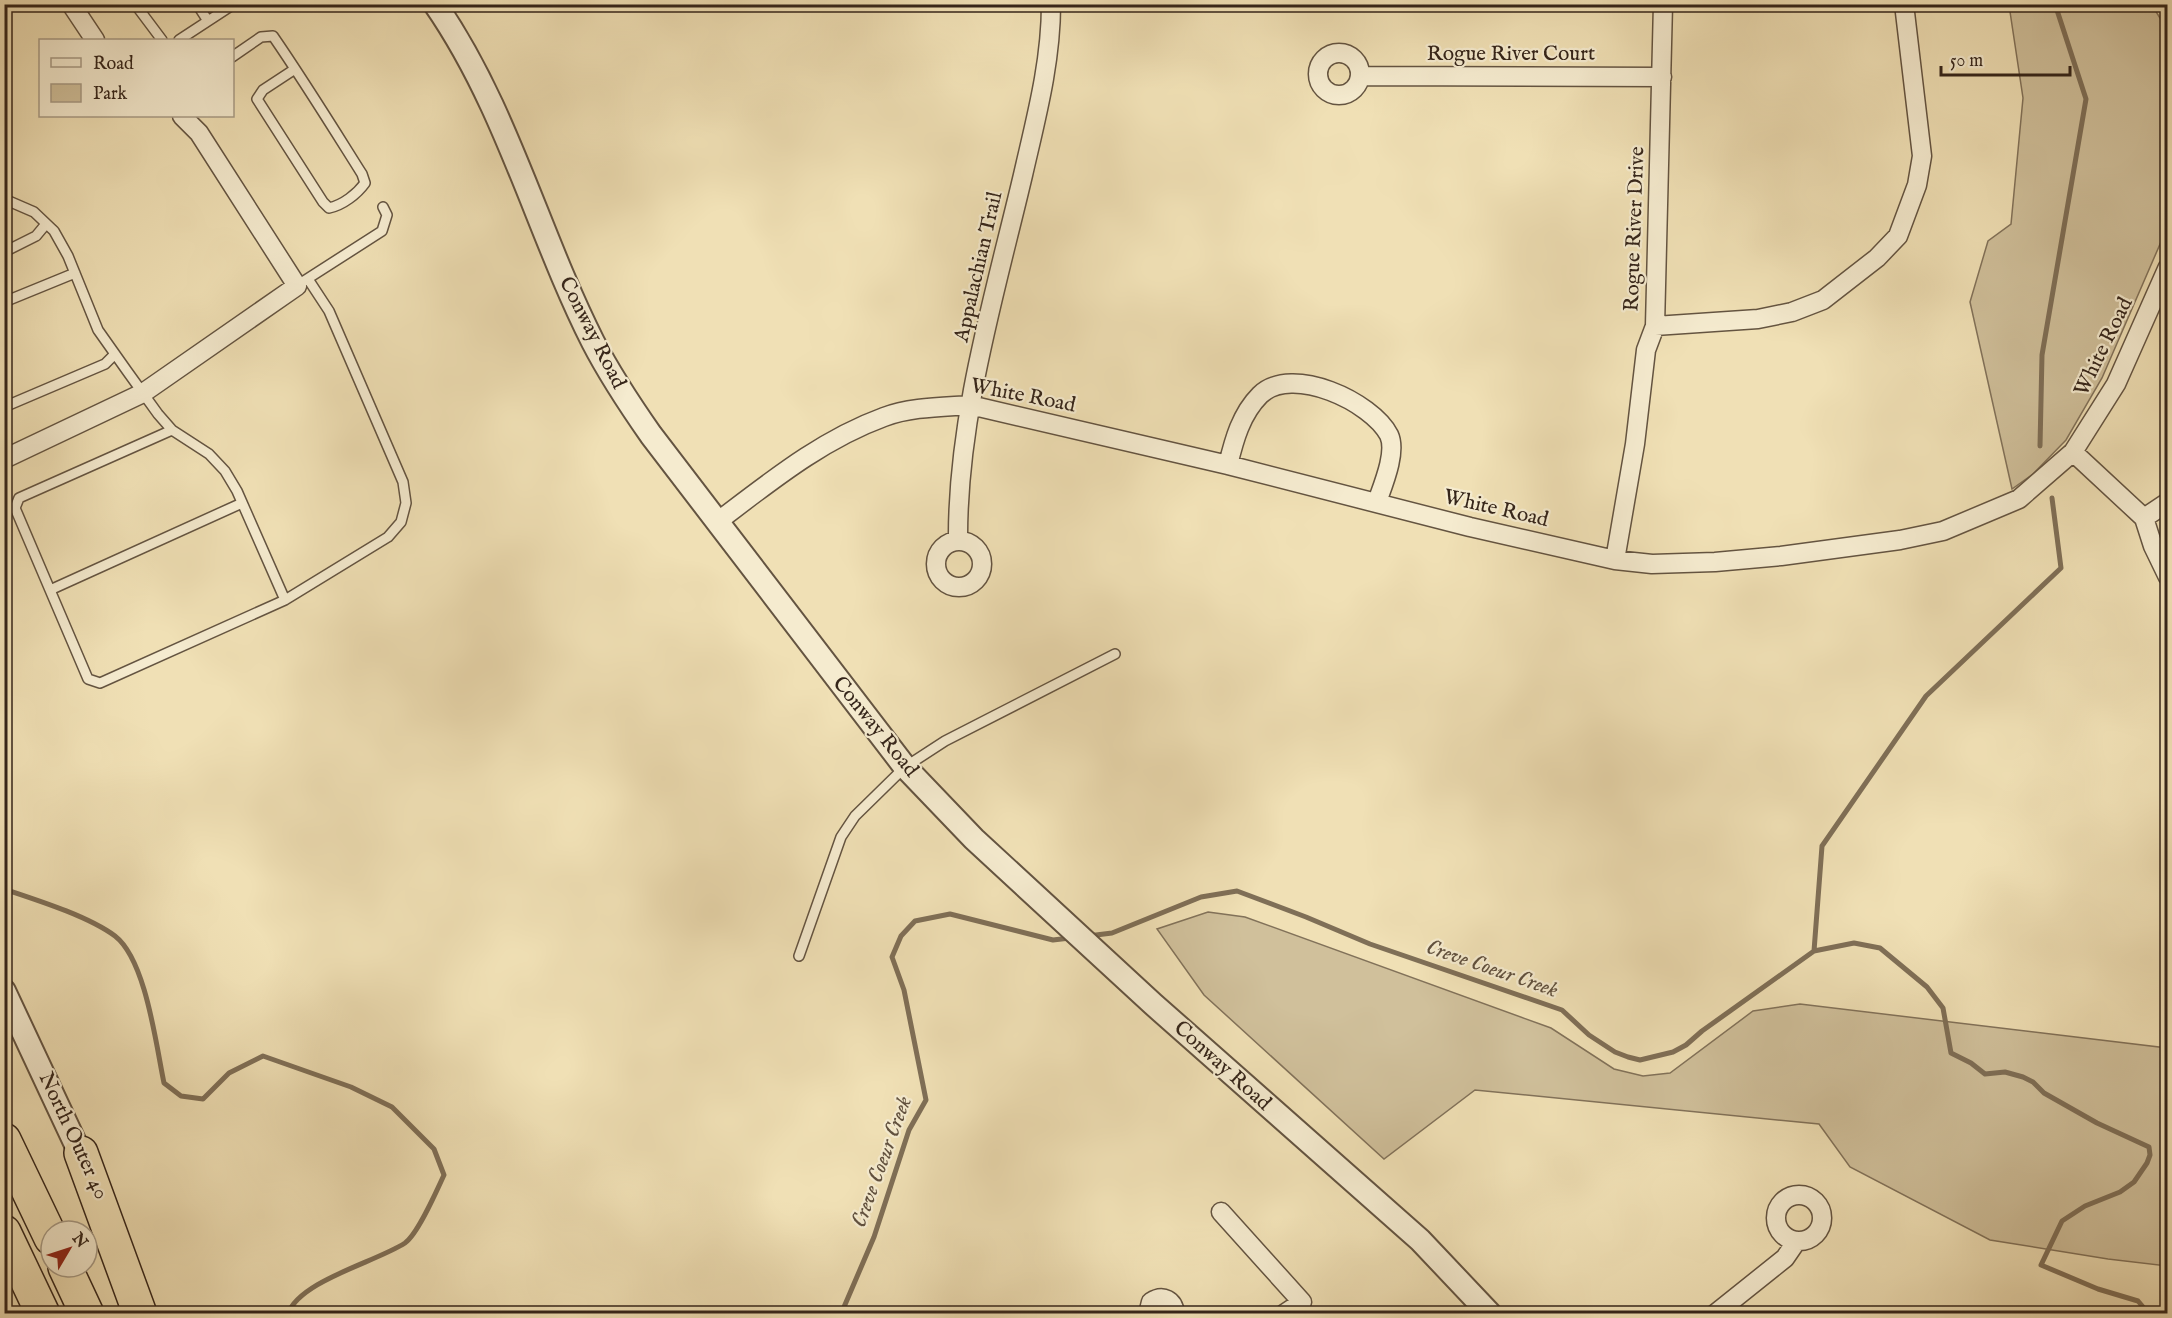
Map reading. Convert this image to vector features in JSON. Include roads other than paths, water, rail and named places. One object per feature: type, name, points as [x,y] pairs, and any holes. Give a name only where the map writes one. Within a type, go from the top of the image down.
[{"type":"highway","points":[[4,1140],[42,1219]]},
{"type":"highway","points":[[81,1153],[140,1314]]},
{"type":"highway","points":[[4,1232],[43,1314]]},
{"type":"highway","points":[[71,1279],[87,1314]]},
{"type":"street","points":[[71,4],[94,39]]},
{"type":"street","name":"Conway Road","points":[[435,4],[477,73],[496,111],[559,266],[593,342],[620,390],[717,522],[905,767],[1013,876],[1153,1004],[1420,1240],[1489,1313]]},
{"type":"street","name":"Appalachian Trail","points":[[958,541],[960,490],[970,405],[1046,75],[1051,4]]},
{"type":"street","name":"Rogue River Drive","points":[[1616,560],[1635,444],[1646,350],[1655,326],[1663,4]]},
{"type":"street","points":[[1655,326],[1758,319],[1792,312],[1823,300],[1877,258],[1898,236],[1917,185],[1922,156],[1904,4]]},
{"type":"street","name":"Rogue River Court","points":[[1360,76],[1662,77]]},
{"type":"street","points":[[4,459],[143,393],[303,282],[199,133],[183,117]]},
{"type":"street","name":"White Road","points":[[717,522],[798,460],[885,416],[930,408],[970,405],[1227,465],[1470,527],[1616,560],[1652,564],[1715,562],[1900,540],[1942,531],[2019,499],[2073,452],[2116,384],[2168,267]]},
{"type":"street","points":[[1227,465],[1236,433],[1245,415],[1262,394],[1277,387],[1293,384],[1324,389],[1347,398],[1370,414],[1390,436],[1390,464],[1377,502]]},
{"type":"street","points":[[2073,452],[2144,518],[2153,546],[2168,577]]},
{"type":"street","points":[[2144,518],[2168,502]]},
{"type":"street","name":"North Outer 40","points":[[4,991],[157,1314]]},
{"type":"street","points":[[1221,1212],[1302,1302],[1284,1314]]},
{"type":"street","points":[[1716,1314],[1785,1258],[1796,1242]]},
{"type":"street","points":[[1148,1314],[1151,1302],[1160,1298],[1172,1303],[1175,1314]]},
{"type":"lane","points":[[135,4],[161,39]]},
{"type":"lane","points":[[196,4],[208,21]]},
{"type":"lane","points":[[181,39],[234,4]]},
{"type":"lane","points":[[234,56],[261,37],[273,36],[295,69],[362,174],[365,183],[360,191],[329,208],[322,202],[257,99],[263,90],[295,69]]},
{"type":"lane","points":[[4,199],[34,212],[54,231],[68,256],[98,330],[115,354],[172,430],[209,454],[225,471],[242,503],[285,600]]},
{"type":"lane","points":[[172,430],[19,498],[15,508],[88,679],[100,683],[285,600],[388,537],[401,522],[406,503],[403,482],[329,311],[303,282],[382,231],[387,215],[383,207]]},
{"type":"lane","points":[[4,252],[36,236],[46,224]]},
{"type":"lane","points":[[4,302],[75,273]]},
{"type":"lane","points":[[4,407],[105,364],[115,354]]},
{"type":"lane","points":[[50,590],[242,503]]},
{"type":"lane","points":[[799,956],[841,837],[855,816],[905,767],[945,741],[1115,654]]},
{"type":"waterway","points":[[2040,446],[2042,355],[2086,99],[2055,4]]},
{"type":"waterway","points":[[1814,951],[1822,846],[1926,696],[2061,568],[2052,498]]},
{"type":"waterway","name":"Creve Coeur Creek","points":[[4,889],[62,909],[91,922],[115,936],[126,948],[135,964],[148,1004],[164,1083],[181,1096],[203,1099],[229,1073],[263,1056],[351,1087],[392,1107],[434,1149],[444,1175],[427,1211],[410,1238],[392,1250],[322,1282],[295,1302],[288,1314]]},
{"type":"waterway","name":"Creve Coeur Creek","points":[[1088,936],[1112,933],[1201,897],[1237,891],[1370,944],[1562,1010],[1589,1035],[1615,1052],[1640,1060],[1673,1052],[1686,1045],[1702,1031],[1814,951],[1854,943],[1880,948],[1927,987],[1943,1008],[1951,1053],[1971,1063],[1985,1074],[2005,1072],[2023,1077],[2033,1082],[2044,1093],[2097,1123],[2149,1147],[2150,1155],[2147,1163],[2134,1182],[2120,1192],[2085,1206],[2062,1221],[2041,1265],[2098,1289],[2138,1301],[2149,1314]]},
{"type":"waterway","name":"Creve Coeur Creek","points":[[841,1314],[874,1237],[909,1130],[926,1100],[904,990],[892,957],[901,936],[915,921],[950,914],[1053,940],[1070,938]]}]
